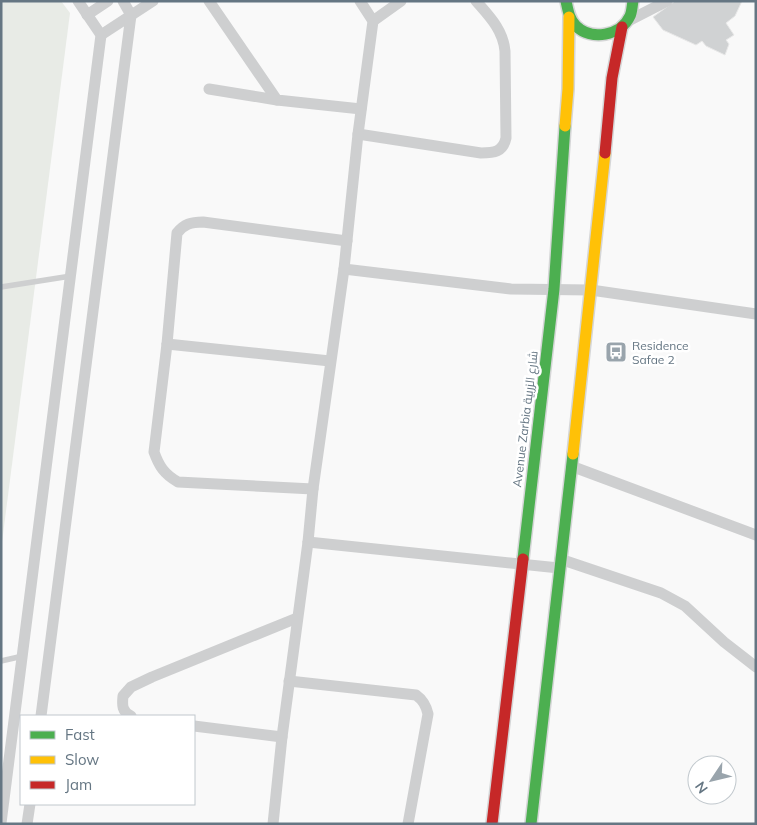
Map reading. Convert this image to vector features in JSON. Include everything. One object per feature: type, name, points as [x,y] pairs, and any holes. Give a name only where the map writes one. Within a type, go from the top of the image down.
[{"type":"main road","name":"Avenue Zarbia شارع الزربية","points":[[492,824],[554,289],[568,89],[569,17],[566,1]]},
{"type":"main road","points":[[530,824],[591,290],[612,78],[625,24],[632,13],[633,1]]},
{"type":"main road","points":[[569,17],[575,26],[593,35],[603,36],[613,33],[625,24]]},
{"type":"street","points":[[1,823],[101,35],[78,1]]},
{"type":"street","points":[[87,14],[108,1]]},
{"type":"street","points":[[41,715],[131,15],[122,1]]},
{"type":"street","points":[[101,35],[153,1]]},
{"type":"street","points":[[209,1],[277,100]]},
{"type":"street","points":[[272,824],[313,490],[344,269],[358,134],[373,20],[360,1]]},
{"type":"street","points":[[373,20],[401,1]]},
{"type":"street","points":[[358,134],[481,153],[495,152],[501,149],[506,138],[504,39],[498,26],[476,1]]},
{"type":"street","points":[[625,24],[667,1]]},
{"type":"street","points":[[209,89],[277,100],[361,109]]},
{"type":"street","points":[[313,490],[178,482],[167,475],[158,465],[154,452],[167,344],[177,234],[182,226],[189,223],[203,222],[347,241]]},
{"type":"street","points":[[344,269],[511,289],[591,290],[756,314]]},
{"type":"street","points":[[167,344],[330,361]]},
{"type":"street","points":[[571,466],[756,535]]},
{"type":"street","points":[[308,542],[522,564],[560,563],[662,593],[685,606],[724,642],[756,667]]},
{"type":"street","points":[[128,715],[122,706],[123,696],[131,687],[297,618]]},
{"type":"street","points":[[289,681],[416,695],[422,699],[427,706],[428,714],[408,824]]},
{"type":"street","points":[[195,726],[282,736]]},
{"type":"street","points":[[27,824],[30,805]]},
{"type":"lane","points":[[1,287],[71,276]]},
{"type":"lane","points":[[1,661],[22,656]]},
{"type":"shaded area","points":[[1,1],[61,1],[70,13],[1,550]]},
{"type":"building","points":[[675,1],[742,1],[735,16],[726,23],[734,35],[726,40],[729,44],[725,55],[706,46],[702,41],[696,45],[663,30],[653,17]]},
{"type":"traffic: fast","points":[[566,1],[570,17],[576,26],[582,31],[597,35],[613,32],[626,23],[631,14],[633,1]]},
{"type":"traffic: fast","points":[[523,559],[554,289],[565,126]]},
{"type":"traffic: fast","points":[[531,824],[573,454]]},
{"type":"traffic: slow","points":[[565,126],[568,89],[569,17]]},
{"type":"traffic: slow","points":[[573,454],[605,153]]},
{"type":"traffic: jam","points":[[605,153],[612,78],[622,27]]},
{"type":"traffic: jam","points":[[492,824],[523,559]]},
{"type":"place","name":"Residence Safae 2","points":[[616,352]]}]
